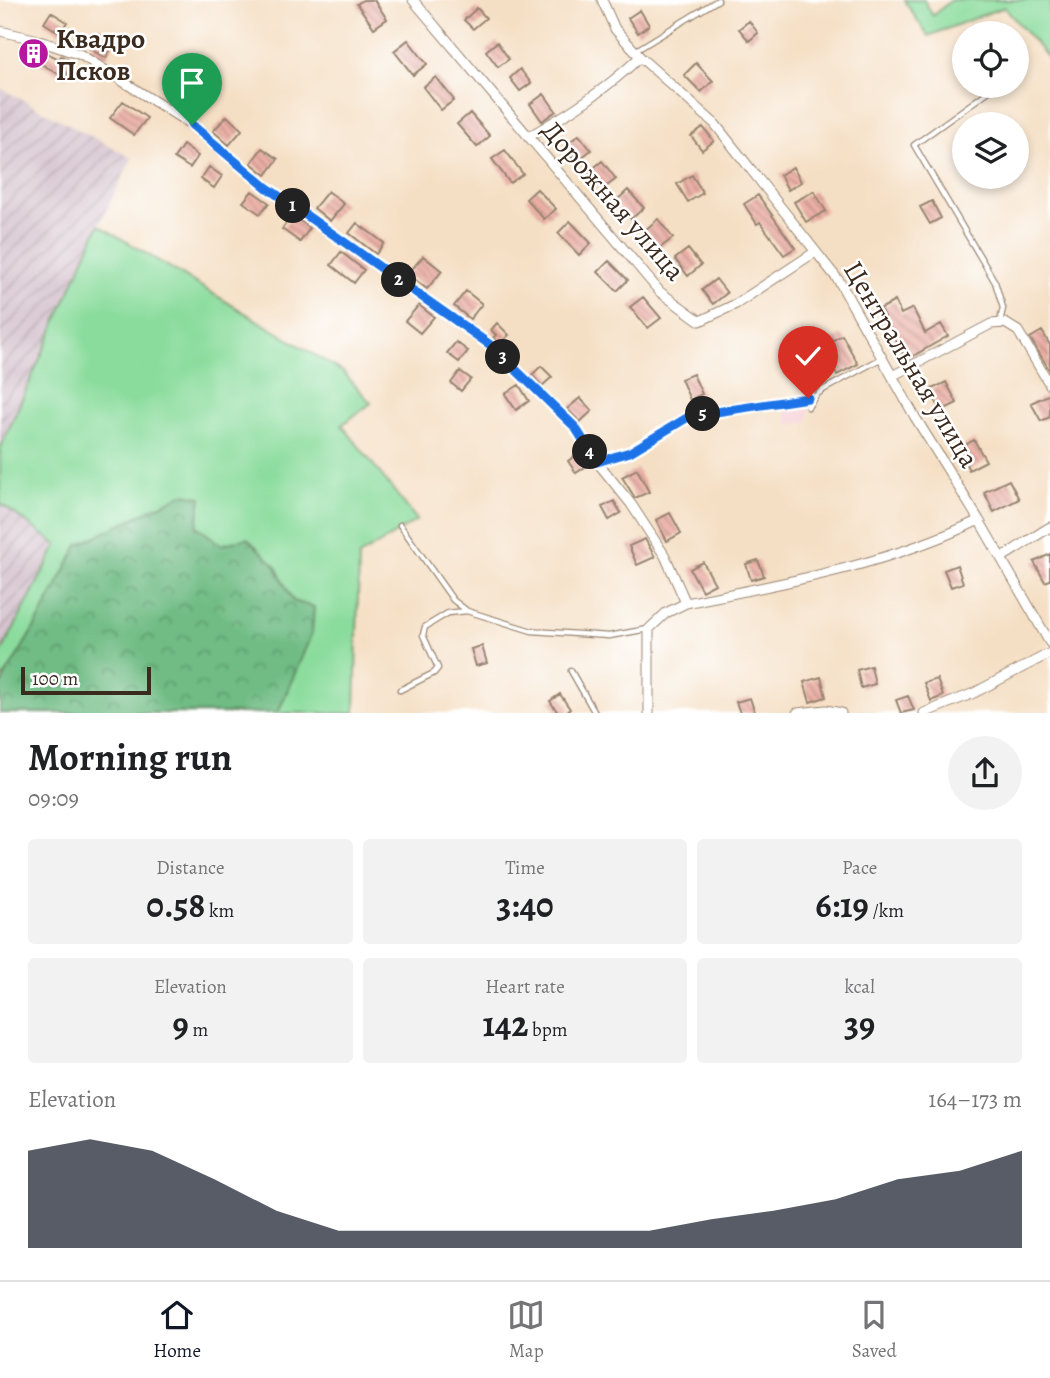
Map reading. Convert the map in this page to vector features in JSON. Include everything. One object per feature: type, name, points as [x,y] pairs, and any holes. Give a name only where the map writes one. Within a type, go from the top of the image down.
[{"type":"street","name":"Дорожная улица","points":[[413,0],[660,292],[700,321],[736,304],[816,252]]},
{"type":"street","name":"Центральная улица","points":[[602,0],[615,29],[637,54],[715,124],[839,281],[915,417],[979,520],[1050,643]]},
{"type":"street","points":[[0,31],[81,55],[192,125],[266,187],[489,344],[575,427],[665,556],[685,603]]},
{"type":"street","points":[[527,137],[575,110],[609,86],[637,54]]},
{"type":"street","points":[[892,376],[991,324],[1005,323],[1017,331],[1050,385]]},
{"type":"street","points":[[649,713],[649,629],[666,613],[685,603],[804,579],[929,543],[979,520]]},
{"type":"street","points":[[1001,558],[1050,527]]},
{"type":"street","points":[[924,713],[974,693],[1050,653]]},
{"type":"street","points":[[797,713],[826,710],[841,713]]},
{"type":"lane","points":[[637,54],[718,0]]},
{"type":"lane","points":[[979,98],[914,145],[995,282],[1003,308],[1000,323]]},
{"type":"lane","points":[[808,407],[816,394],[882,358]]},
{"type":"lane","points":[[597,462],[630,452],[671,426]]},
{"type":"lane","points":[[400,526],[453,600],[467,611],[532,631],[609,636],[649,629]]},
{"type":"lane","points":[[400,690],[434,673],[438,668],[424,635],[425,627],[448,613],[467,611]]},
{"type":"lane","points":[[571,671],[595,713]]},
{"type":"path","points":[[671,426],[690,416],[783,403],[816,394]]},
{"type":"shaded area","points":[[0,88],[132,158],[99,225],[0,449]]},
{"type":"shaded area","points":[[807,401],[807,422],[788,425],[785,405]]},
{"type":"shaded area","points":[[0,503],[57,545],[0,655]]},
{"type":"green space","points":[[904,0],[924,0],[933,16],[951,0],[1050,0],[1050,60],[1029,36],[1029,21],[1016,21],[1004,7],[967,21],[952,21],[952,27],[928,36]]},
{"type":"green space","points":[[99,225],[343,372],[371,403],[342,425],[417,520],[359,556],[355,713],[0,713],[0,690],[4,678],[0,675],[0,655],[57,545],[0,503],[0,449]]},
{"type":"green space","points":[[183,494],[201,497],[197,526],[221,545],[247,538],[275,565],[293,601],[314,607],[312,633],[278,713],[0,713],[0,690],[4,678],[40,618],[78,545]]},
{"type":"building","points":[[363,0],[374,0],[387,19],[374,28],[357,4]]},
{"type":"building","points":[[477,8],[486,18],[473,29],[464,20]]},
{"type":"building","points":[[640,10],[649,25],[638,33],[628,18]]},
{"type":"building","points":[[51,12],[67,22],[60,33],[44,23]]},
{"type":"building","points":[[749,21],[758,33],[749,41],[739,29]]},
{"type":"building","points":[[98,34],[114,43],[106,58],[90,49]]},
{"type":"building","points":[[408,40],[427,64],[413,75],[394,51]]},
{"type":"building","points":[[497,42],[509,59],[498,67],[486,51]]},
{"type":"building","points":[[30,45],[59,59],[61,56],[68,59],[66,62],[72,66],[65,78],[24,57]]},
{"type":"building","points":[[696,63],[713,81],[701,92],[684,75]]},
{"type":"building","points":[[184,64],[202,80],[188,96],[170,79]]},
{"type":"building","points":[[520,69],[531,83],[520,91],[510,78]]},
{"type":"building","points":[[436,77],[454,100],[441,110],[423,87]]},
{"type":"building","points":[[544,94],[556,111],[542,121],[530,104]]},
{"type":"building","points":[[123,101],[147,118],[134,135],[110,118]]},
{"type":"building","points":[[470,113],[490,136],[477,147],[457,124]]},
{"type":"building","points":[[227,116],[242,130],[229,145],[213,131]]},
{"type":"building","points":[[703,127],[714,141],[702,150],[691,136]]},
{"type":"building","points":[[579,135],[591,150],[576,162],[563,147]]},
{"type":"building","points":[[183,145],[198,156],[190,168],[174,158]]},
{"type":"building","points":[[262,148],[278,159],[266,175],[251,163]]},
{"type":"building","points":[[505,150],[523,174],[510,183],[492,159]]},
{"type":"building","points":[[602,161],[616,179],[603,189],[589,172]]},
{"type":"building","points":[[209,167],[222,176],[214,188],[201,179]]},
{"type":"building","points":[[793,167],[801,182],[788,190],[780,175]]},
{"type":"building","points":[[692,175],[703,193],[688,202],[677,184]]},
{"type":"building","points":[[537,189],[556,209],[544,219],[526,199]]},
{"type":"building","points":[[628,190],[644,208],[631,219],[615,202]]},
{"type":"building","points":[[252,191],[269,203],[260,214],[243,202]]},
{"type":"building","points":[[328,191],[344,204],[330,221],[314,208]]},
{"type":"building","points":[[814,191],[826,211],[806,222],[794,202]]},
{"type":"building","points":[[758,195],[795,248],[784,255],[760,222],[757,224],[744,204]]},
{"type":"building","points":[[932,201],[941,218],[930,224],[920,207]]},
{"type":"building","points":[[292,215],[310,228],[300,242],[282,229]]},
{"type":"building","points":[[658,219],[673,238],[657,250],[643,232]]},
{"type":"building","points":[[570,221],[591,243],[579,255],[558,233]]},
{"type":"building","points":[[357,223],[384,243],[376,254],[349,233]]},
{"type":"building","points":[[688,249],[701,265],[688,276],[675,259]]},
{"type":"building","points":[[341,252],[364,270],[354,283],[331,265]]},
{"type":"building","points":[[423,256],[442,271],[427,289],[408,274]]},
{"type":"building","points":[[609,261],[628,280],[617,291],[598,272]]},
{"type":"building","points":[[716,279],[727,293],[713,304],[702,290]]},
{"type":"building","points":[[466,291],[482,304],[470,319],[454,306]]},
{"type":"building","points":[[643,297],[661,318],[648,328],[630,307]]},
{"type":"building","points":[[895,301],[901,314],[913,308],[925,333],[941,324],[948,336],[906,360],[880,309]]},
{"type":"building","points":[[419,305],[434,317],[420,333],[405,321]]},
{"type":"building","points":[[497,323],[509,335],[499,344],[493,338],[496,335],[491,330]]},
{"type":"building","points":[[1042,331],[1050,345],[1050,371],[1030,338]]},
{"type":"building","points":[[842,335],[858,364],[837,375],[821,347]]},
{"type":"building","points":[[456,342],[468,351],[459,362],[447,353]]},
{"type":"building","points":[[541,366],[552,377],[542,386],[532,375]]},
{"type":"building","points":[[460,371],[471,379],[461,391],[451,383]]},
{"type":"building","points":[[693,374],[702,394],[690,400],[681,379]]},
{"type":"building","points":[[946,382],[957,403],[941,411],[930,390]]},
{"type":"building","points":[[519,385],[529,401],[516,410],[505,394]]},
{"type":"building","points":[[1050,394],[1050,417],[1041,421],[1031,403]]},
{"type":"building","points":[[580,398],[592,411],[580,422],[567,409]]},
{"type":"building","points":[[974,440],[986,461],[969,470],[958,449]]},
{"type":"building","points":[[580,452],[588,465],[576,473],[568,461]]},
{"type":"building","points":[[637,469],[649,492],[635,498],[622,477]]},
{"type":"building","points":[[1009,480],[1019,499],[994,512],[984,492]]},
{"type":"building","points":[[614,501],[621,513],[609,520],[602,507]]},
{"type":"building","points":[[670,513],[681,533],[667,541],[656,520]]},
{"type":"building","points":[[645,539],[655,557],[637,565],[629,546]]},
{"type":"building","points":[[1050,554],[1050,580],[1045,582],[1034,562]]},
{"type":"building","points":[[758,560],[764,576],[751,580],[746,564]]},
{"type":"building","points":[[703,562],[715,584],[702,591],[690,569]]},
{"type":"building","points":[[957,565],[963,583],[951,587],[944,570]]},
{"type":"building","points":[[482,646],[487,663],[476,666],[471,649]]},
{"type":"building","points":[[871,666],[875,684],[861,688],[857,670]]},
{"type":"building","points":[[821,677],[826,697],[810,702],[804,682]]},
{"type":"building","points":[[937,679],[943,696],[931,701],[924,683]]},
{"type":"building","points":[[560,694],[570,709],[565,713],[558,713],[550,701]]},
{"type":"building","points":[[908,696],[914,710],[901,713],[896,700]]},
{"type":"building","points":[[750,698],[755,713],[740,713],[736,702]]},
{"type":"place","name":"Квадро Псков","points":[[33,54]]},
{"type":"route","points":[[192,125],[266,187],[489,344],[575,427],[597,462],[630,452],[690,416],[808,398]]}]
